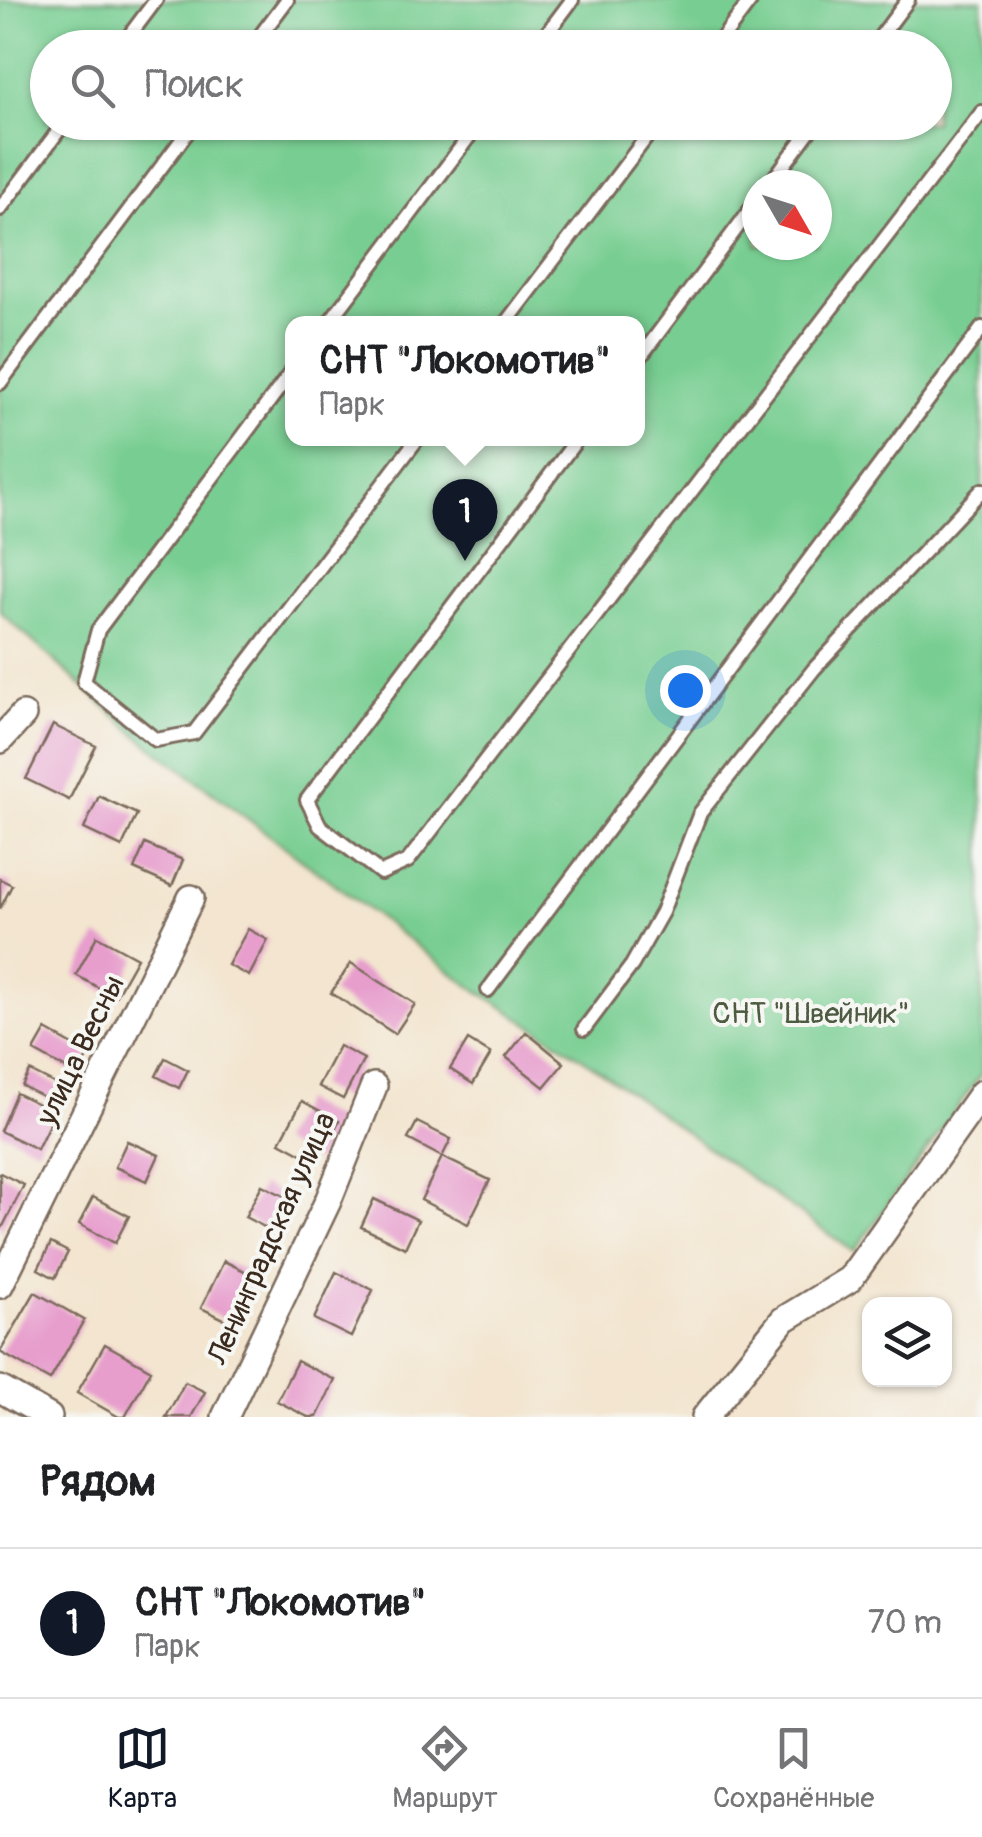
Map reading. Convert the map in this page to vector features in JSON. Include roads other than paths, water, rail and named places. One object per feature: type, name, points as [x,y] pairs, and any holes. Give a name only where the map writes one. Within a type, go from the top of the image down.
[{"type":"street","points":[[0,740],[24,715]]},
{"type":"street","name":"улица Весны","points":[[0,1285],[191,898]]},
{"type":"street","name":"Ленинградская улица","points":[[225,1417],[328,1201],[374,1086]]},
{"type":"street","points":[[705,1417],[783,1320],[850,1278],[982,1093]]},
{"type":"street","points":[[0,1389],[49,1417]]},
{"type":"lane","points":[[134,30],[156,0]]},
{"type":"lane","points":[[264,30],[287,0]]},
{"type":"lane","points":[[550,30],[572,0]]},
{"type":"lane","points":[[728,30],[751,0]]},
{"type":"lane","points":[[886,30],[908,0]]},
{"type":"lane","points":[[572,446],[306,800],[320,826],[381,873],[408,860],[982,112]]},
{"type":"lane","points":[[0,210],[52,140]]},
{"type":"lane","points":[[0,383],[182,140]]},
{"type":"lane","points":[[334,316],[466,140]]},
{"type":"lane","points":[[511,316],[644,140]]},
{"type":"lane","points":[[780,170],[803,140]]},
{"type":"lane","points":[[645,351],[742,221]]},
{"type":"lane","points":[[488,990],[982,328]]},
{"type":"lane","points":[[285,380],[98,630],[84,682],[156,740],[194,732],[412,446]]},
{"type":"lane","points":[[584,1029],[632,965],[662,912],[700,813],[814,669],[982,490]]},
{"type":"place","name":"СНТ \"Локомотив\"","points":[[465,561]]},
{"type":"park label","name":"СНТ \"Швейник\"","points":[[811,1013]]}]
